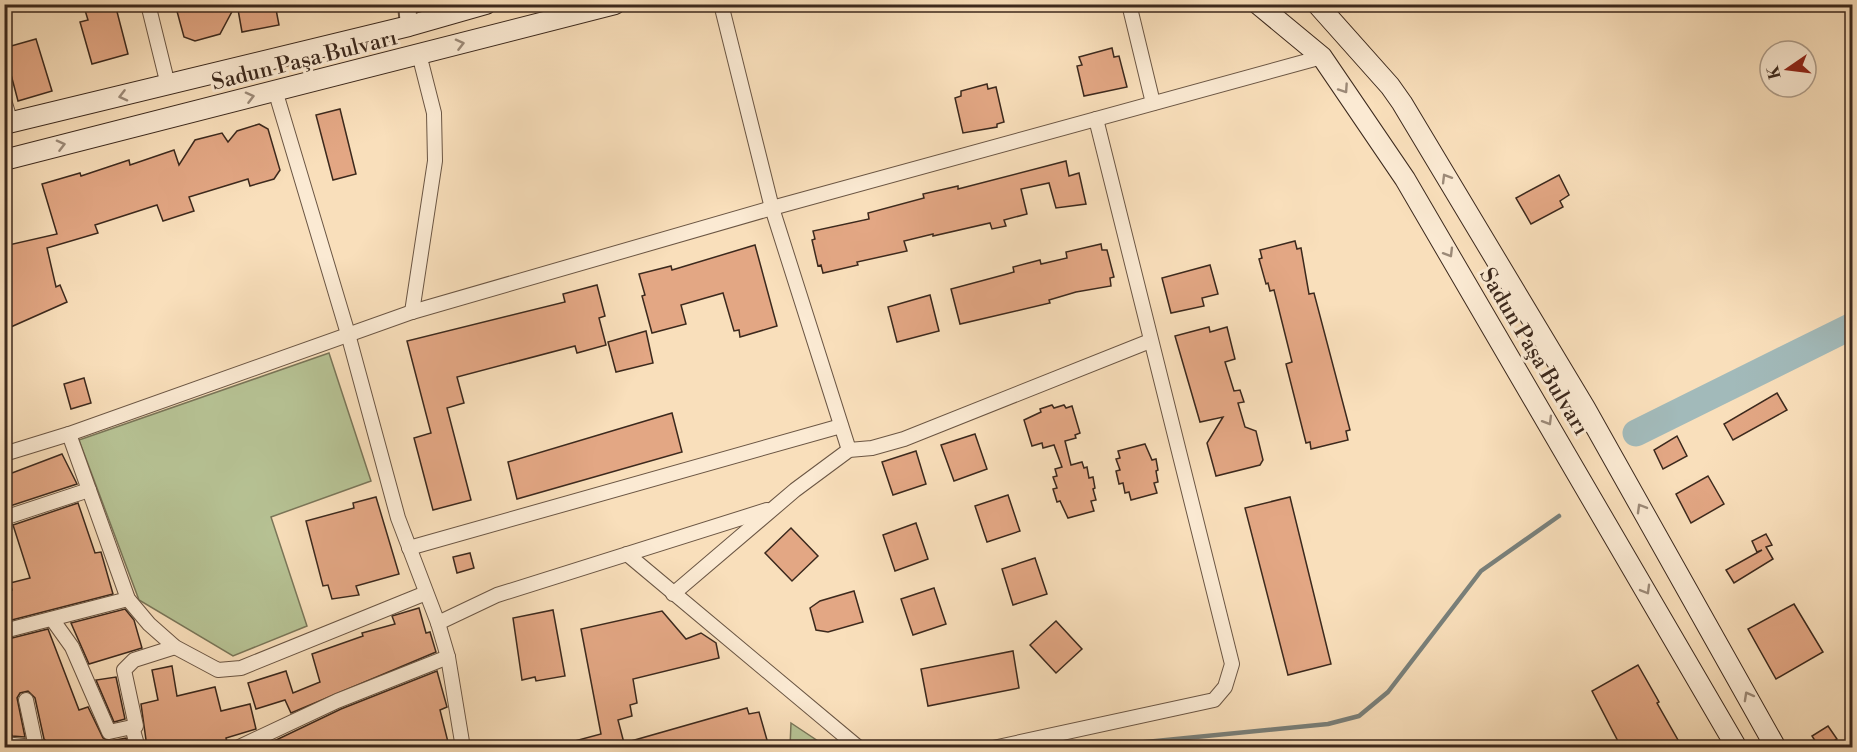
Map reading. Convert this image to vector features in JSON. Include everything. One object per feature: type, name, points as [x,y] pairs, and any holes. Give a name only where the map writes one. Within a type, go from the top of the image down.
[{"type":"main road","name":"Sadun Paşa Bulvarı","points":[[8,124],[409,26],[486,4]]},
{"type":"main road","name":"Sadun Paşa Bulvarı","points":[[4,160],[615,4]]},
{"type":"main road","name":"Sadun Paşa Bulvarı","points":[[1258,4],[1322,57],[1405,179],[1737,747]]},
{"type":"main road","name":"Sadun Paşa Bulvarı","points":[[1317,4],[1390,86],[1402,103],[1585,408],[1776,747]]},
{"type":"street","points":[[148,4],[168,85]]},
{"type":"street","points":[[407,4],[409,26]]},
{"type":"street","points":[[721,4],[772,208],[849,450]]},
{"type":"street","points":[[1129,4],[1153,103]]},
{"type":"street","points":[[412,312],[435,161],[434,113],[419,54]]},
{"type":"street","points":[[4,454],[69,434],[412,312],[772,208],[1322,57]]},
{"type":"street","points":[[275,90],[409,548],[438,623],[448,657],[463,747]]},
{"type":"street","points":[[4,100],[8,124]]},
{"type":"street","points":[[993,747],[1214,700],[1225,687],[1232,664],[1149,341],[1096,119]]},
{"type":"street","points":[[673,594],[774,508],[849,450],[872,448],[904,439],[1149,341]]},
{"type":"street","points":[[409,548],[841,426]]},
{"type":"street","points":[[69,434],[128,599],[149,624],[175,647],[218,670],[241,668],[426,593]]},
{"type":"street","points":[[4,518],[89,490]]},
{"type":"street","points":[[438,623],[497,595],[774,508]]},
{"type":"street","points":[[627,554],[852,746]]},
{"type":"street","points":[[4,631],[128,599]]},
{"type":"street","points":[[52,619],[72,646],[110,732],[136,726],[123,670],[134,660],[175,647]]},
{"type":"street","points":[[237,747],[260,743],[337,701],[448,657]]},
{"type":"street","points":[[4,744],[40,747],[26,700]]},
{"type":"street","points":[[132,727],[138,747]]},
{"type":"green space","points":[[329,353],[371,481],[271,517],[307,626],[233,656],[139,600],[79,440]]},
{"type":"green space","points":[[791,723],[827,747],[790,747]]},
{"type":"building","points":[[92,4],[115,4],[128,54],[92,64],[80,22],[88,20],[84,7]]},
{"type":"building","points":[[175,4],[236,4],[220,34],[195,41],[184,37]]},
{"type":"building","points":[[237,4],[275,4],[279,25],[242,32]]},
{"type":"building","points":[[36,39],[52,91],[18,101],[4,48]]},
{"type":"building","points":[[1112,48],[1114,57],[1119,56],[1127,87],[1084,96],[1077,66],[1082,65],[1079,57]]},
{"type":"building","points":[[987,84],[988,89],[996,87],[1004,122],[997,124],[997,127],[963,133],[955,98],[961,96],[961,91]]},
{"type":"building","points":[[340,109],[356,174],[333,180],[316,115]]},
{"type":"building","points":[[259,124],[268,129],[280,170],[274,179],[250,186],[248,179],[189,197],[194,211],[163,221],[157,205],[95,225],[98,233],[47,248],[56,287],[60,285],[67,302],[4,330],[4,246],[57,234],[42,184],[80,173],[81,176],[129,160],[130,165],[174,150],[179,165],[195,140],[222,133],[228,142],[237,131]]},
{"type":"building","points":[[1066,161],[1069,176],[1079,173],[1086,204],[1056,208],[1049,183],[1021,189],[1027,214],[1004,220],[1006,226],[992,229],[990,223],[904,241],[907,251],[857,262],[858,265],[823,273],[821,265],[818,266],[812,240],[815,239],[813,231],[869,219],[868,213],[924,198],[923,194],[958,186],[958,189]]},
{"type":"building","points":[[1559,175],[1569,195],[1560,201],[1563,207],[1531,224],[1516,198]]},
{"type":"building","points":[[1295,241],[1297,249],[1301,248],[1309,294],[1314,293],[1350,430],[1346,431],[1348,440],[1311,449],[1310,442],[1306,443],[1286,364],[1292,362],[1274,290],[1270,291],[1268,283],[1266,284],[1259,259],[1262,258],[1260,250]]},
{"type":"building","points":[[1101,244],[1102,250],[1107,250],[1114,277],[1110,278],[1111,286],[1076,292],[1049,300],[1050,303],[960,324],[951,289],[1014,272],[1013,267],[1040,260],[1041,264],[1067,258],[1066,252]]},
{"type":"building","points":[[755,245],[777,326],[740,337],[739,330],[734,331],[723,293],[681,305],[686,324],[652,333],[642,296],[645,295],[639,274],[671,266],[672,270]]},
{"type":"building","points":[[1210,265],[1218,294],[1202,298],[1204,306],[1171,313],[1162,278]]},
{"type":"building","points":[[597,285],[605,316],[599,318],[606,345],[577,353],[575,346],[457,377],[464,403],[447,408],[471,500],[433,510],[414,438],[431,433],[407,341],[565,302],[563,294]]},
{"type":"building","points":[[930,295],[939,331],[897,342],[888,307]]},
{"type":"building","points":[[1209,327],[1210,332],[1227,327],[1235,359],[1225,362],[1234,391],[1240,390],[1244,402],[1238,403],[1245,427],[1256,431],[1263,460],[1260,465],[1216,476],[1207,443],[1223,417],[1200,422],[1175,336]]},
{"type":"building","points":[[646,331],[653,363],[616,372],[608,342]]},
{"type":"building","points":[[84,378],[91,403],[71,409],[64,384]]},
{"type":"building","points":[[1777,393],[1787,410],[1733,440],[1724,424]]},
{"type":"building","points":[[1052,405],[1054,408],[1064,405],[1066,408],[1072,406],[1080,433],[1075,435],[1076,438],[1065,441],[1071,465],[1082,462],[1084,468],[1087,467],[1089,478],[1093,477],[1095,488],[1093,489],[1096,500],[1091,501],[1094,511],[1068,518],[1060,501],[1057,502],[1053,489],[1057,488],[1053,477],[1057,476],[1055,469],[1062,467],[1054,445],[1043,448],[1042,443],[1032,446],[1024,420],[1041,412],[1040,409]]},
{"type":"building","points":[[672,413],[682,452],[517,499],[508,462]]},
{"type":"building","points":[[975,434],[987,469],[954,481],[941,445]]},
{"type":"building","points":[[1677,436],[1687,456],[1663,469],[1654,450]]},
{"type":"building","points":[[1145,444],[1152,460],[1156,459],[1158,482],[1154,483],[1157,493],[1131,500],[1129,492],[1125,493],[1123,483],[1119,484],[1116,471],[1120,470],[1116,459],[1120,458],[1118,451]]},
{"type":"building","points":[[916,451],[926,484],[893,495],[882,462]]},
{"type":"building","points":[[62,454],[77,484],[4,508],[4,476]]},
{"type":"building","points":[[1708,476],[1724,504],[1691,523],[1676,494]]},
{"type":"building","points":[[1008,495],[1020,531],[987,542],[975,506]]},
{"type":"building","points":[[376,497],[399,574],[356,586],[359,595],[332,599],[328,585],[323,586],[306,521],[354,508],[353,503]]},
{"type":"building","points":[[1290,497],[1331,664],[1288,675],[1245,508]]},
{"type":"building","points":[[78,503],[95,553],[101,552],[113,594],[4,622],[4,592],[12,590],[10,583],[30,578],[13,525]]},
{"type":"building","points":[[916,523],[928,559],[895,571],[883,535]]},
{"type":"building","points":[[791,528],[818,556],[792,581],[765,553]]},
{"type":"building","points":[[1766,534],[1772,545],[1766,547],[1773,559],[1734,583],[1726,570],[1762,550],[1757,552],[1752,541]]},
{"type":"building","points":[[470,553],[474,568],[457,573],[453,557]]},
{"type":"building","points":[[1035,558],[1047,594],[1013,605],[1002,569]]},
{"type":"building","points":[[934,588],[946,624],[913,635],[901,599]]},
{"type":"building","points":[[854,591],[863,622],[828,632],[816,630],[810,608],[820,601]]},
{"type":"building","points":[[1794,604],[1823,652],[1776,679],[1748,629]]},
{"type":"building","points":[[419,608],[426,633],[430,632],[436,652],[291,713],[285,700],[256,709],[248,683],[286,671],[293,693],[320,682],[312,654],[363,636],[362,633],[395,624],[392,616]]},
{"type":"building","points":[[125,609],[134,620],[142,648],[89,664],[71,623]]},
{"type":"building","points":[[553,610],[565,676],[536,681],[535,677],[522,680],[513,618]]},
{"type":"building","points":[[662,611],[686,639],[701,633],[716,643],[719,658],[633,679],[637,703],[630,705],[632,716],[618,720],[624,743],[747,708],[749,714],[759,712],[769,747],[567,747],[567,743],[601,734],[581,629]]},
{"type":"building","points":[[1056,621],[1082,649],[1056,673],[1030,645]]},
{"type":"building","points":[[48,629],[79,710],[88,707],[103,738],[110,741],[126,738],[128,747],[64,747],[63,743],[51,745],[44,739],[35,698],[28,691],[20,693],[17,698],[25,737],[12,736],[4,711],[4,640]]},
{"type":"building","points":[[1013,651],[1019,688],[928,706],[921,669]]},
{"type":"building","points":[[1638,665],[1682,747],[1621,747],[1592,691]]},
{"type":"building","points":[[172,666],[177,696],[215,687],[221,711],[250,704],[256,729],[226,738],[228,747],[147,747],[141,704],[158,700],[152,670]]},
{"type":"building","points":[[437,671],[447,707],[440,710],[448,742],[440,743],[441,747],[274,747],[274,741],[341,709]]},
{"type":"building","points":[[116,677],[125,719],[114,722],[96,680]]},
{"type":"building","points":[[1828,726],[1837,739],[1824,747],[1819,747],[1812,736]]},
{"type":"waterway","points":[[1636,433],[1852,326]]},
{"type":"waterway","points":[[1095,747],[1328,724],[1359,716],[1388,692],[1481,571],[1559,516]]}]
